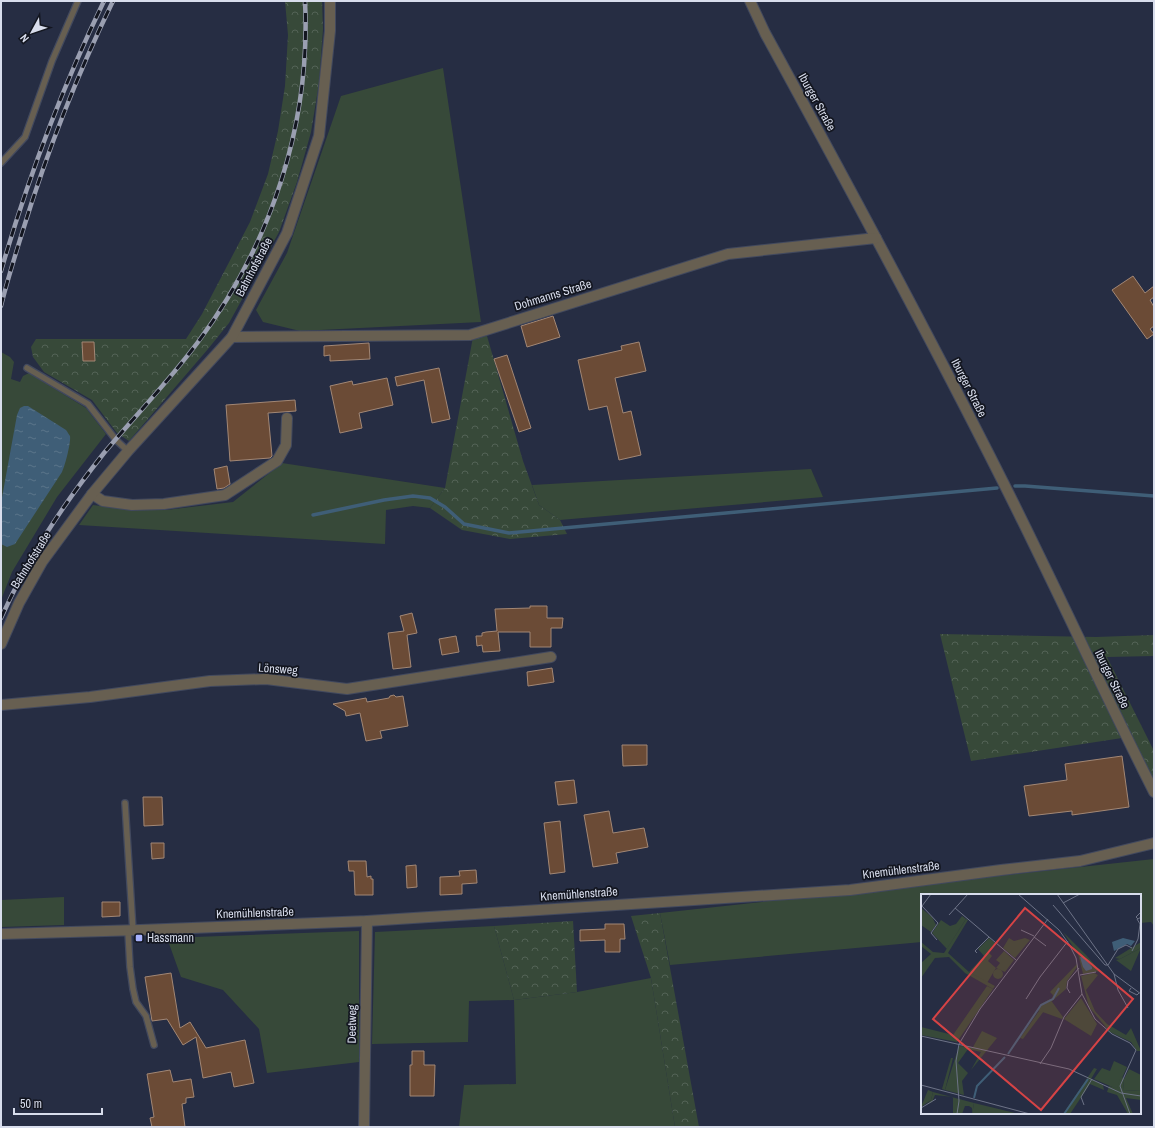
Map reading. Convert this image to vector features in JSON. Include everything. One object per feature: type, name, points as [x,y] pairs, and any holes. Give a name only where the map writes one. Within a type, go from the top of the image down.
[{"type":"street","name":"Bahnhofstraße","points":[[1,644],[19,603],[42,562],[92,494],[128,451],[232,337],[287,233],[319,136],[330,31],[330,1]]},
{"type":"street","name":"Iburger Straße","points":[[750,1],[765,33],[876,238],[1002,481],[1124,734],[1154,792]]},
{"type":"street","name":"Dohmanns Straße","points":[[232,337],[470,335],[728,254],[876,238]]},
{"type":"street","points":[[92,494],[104,501],[132,505],[164,504],[225,496],[277,461],[286,445],[287,418]]},
{"type":"street","name":"Lönsweg","points":[[1,706],[90,697],[210,681],[266,680],[347,689],[551,657]]},
{"type":"street","name":"Knemühlenstraße","points":[[1,934],[130,931],[367,921],[850,890],[994,871],[1080,862],[1154,844]]},
{"type":"street","name":"Deetweg","points":[[364,1127],[367,921]]},
{"type":"lane","points":[[1,163],[25,138],[52,61],[78,1]]},
{"type":"lane","points":[[27,368],[88,404],[116,440],[128,451]]},
{"type":"lane","points":[[125,803],[130,967],[136,1002],[146,1016],[154,1045]]},
{"type":"green space","points":[[285,1],[322,1],[323,29],[319,83],[311,132],[297,182],[279,232],[229,323],[129,441],[117,433],[92,400],[44,372],[33,357],[31,347],[36,339],[186,339],[202,314],[250,222],[268,174],[278,131],[285,86],[288,35]]},
{"type":"green space","points":[[443,68],[481,322],[300,331],[263,322],[256,310],[287,253],[341,96]]},
{"type":"green space","points":[[487,336],[523,461],[539,505],[560,520],[567,534],[510,539],[462,530],[430,508],[445,488],[473,337]]},
{"type":"green space","points":[[1,352],[10,357],[14,362],[11,379],[20,382],[23,376],[29,373],[86,408],[106,434],[57,497],[12,572],[1,600]]},
{"type":"green space","points":[[282,463],[445,488],[430,508],[413,506],[386,510],[385,544],[79,525],[93,505],[133,510],[166,510],[233,502]]},
{"type":"green space","points":[[811,469],[823,497],[560,520],[539,505],[532,485]]},
{"type":"green space","points":[[940,634],[1096,637],[1154,635],[1154,656],[1107,657],[1154,751],[1154,800],[1122,738],[971,761]]},
{"type":"green space","points":[[1154,859],[1154,926],[1151,922],[1141,923],[1141,894],[921,894],[921,942],[670,965],[660,913]]},
{"type":"green space","points":[[64,897],[64,925],[1,927],[1,900]]},
{"type":"green space","points":[[660,913],[699,1127],[675,1127],[651,978],[631,916]]},
{"type":"green space","points":[[573,921],[577,992],[514,1000],[494,926]]},
{"type":"green space","points":[[494,926],[514,1000],[469,1001],[468,1042],[372,1044],[375,932]]},
{"type":"green space","points":[[359,931],[359,1062],[267,1073],[259,1029],[223,990],[181,977],[167,938]]},
{"type":"green space","points":[[651,978],[675,1127],[459,1127],[464,1085],[516,1084],[514,1000],[577,992]]},
{"type":"water","points":[[28,406],[66,430],[70,436],[70,444],[62,472],[15,544],[7,547],[1,544],[1,503],[17,415],[20,408]]},
{"type":"building","points":[[1133,276],[1145,293],[1154,286],[1154,297],[1150,300],[1154,307],[1154,326],[1150,329],[1154,334],[1147,339],[1112,290]]},
{"type":"building","points":[[553,316],[560,337],[527,347],[521,326]]},
{"type":"building","points":[[82,342],[94,342],[95,361],[83,361]]},
{"type":"building","points":[[639,342],[646,371],[615,378],[623,413],[631,411],[641,455],[619,460],[607,406],[589,410],[578,360],[622,350],[621,346]]},
{"type":"building","points":[[369,343],[370,359],[330,361],[330,355],[324,356],[324,346]]},
{"type":"building","points":[[507,355],[531,428],[519,432],[494,359]]},
{"type":"building","points":[[439,368],[450,419],[432,423],[424,380],[397,386],[395,377]]},
{"type":"building","points":[[387,378],[393,405],[359,413],[362,428],[340,433],[330,386],[352,381],[353,385]]},
{"type":"building","points":[[295,400],[296,411],[268,413],[272,456],[270,458],[230,461],[226,405]]},
{"type":"building","points":[[227,466],[230,484],[224,488],[217,489],[214,469]]},
{"type":"building","points":[[530,606],[547,606],[547,618],[563,618],[562,628],[551,628],[551,647],[530,647],[530,632],[498,632],[500,651],[483,652],[482,645],[477,646],[476,636],[482,636],[482,633],[486,632],[497,631],[495,609],[530,608]]},
{"type":"building","points":[[412,613],[417,633],[407,635],[411,667],[393,669],[388,633],[404,631],[400,616]]},
{"type":"building","points":[[456,636],[459,652],[442,655],[439,639]]},
{"type":"building","points":[[552,668],[554,682],[528,686],[527,672]]},
{"type":"building","points":[[394,695],[396,697],[403,696],[408,726],[380,731],[382,738],[366,741],[360,713],[346,716],[345,711],[333,704],[366,698],[367,702],[389,698],[390,696]]},
{"type":"building","points":[[622,745],[647,745],[647,765],[623,766]]},
{"type":"building","points":[[1122,756],[1129,807],[1072,815],[1072,811],[1029,816],[1024,786],[1067,780],[1065,764]]},
{"type":"building","points":[[574,780],[577,803],[558,805],[555,782]]},
{"type":"building","points":[[143,797],[162,797],[163,825],[144,826]]},
{"type":"building","points":[[609,811],[613,833],[644,828],[648,847],[616,853],[618,863],[593,867],[584,815]]},
{"type":"building","points":[[560,821],[565,872],[550,874],[544,823]]},
{"type":"building","points":[[151,843],[164,843],[164,858],[152,859]]},
{"type":"building","points":[[348,861],[366,861],[367,877],[371,876],[371,879],[373,879],[373,895],[355,895],[354,871],[349,871]]},
{"type":"building","points":[[416,865],[417,887],[407,888],[406,866]]},
{"type":"building","points":[[476,870],[477,883],[462,884],[462,894],[440,895],[440,877],[460,876],[459,871]]},
{"type":"building","points":[[102,902],[120,902],[120,916],[102,917]]},
{"type":"building","points":[[605,924],[624,924],[625,939],[620,939],[620,952],[605,952],[605,940],[580,941],[580,930],[605,929]]},
{"type":"building","points":[[171,973],[180,1028],[190,1022],[206,1048],[245,1040],[254,1083],[234,1087],[231,1072],[203,1078],[196,1037],[183,1045],[167,1019],[152,1021],[145,977]]},
{"type":"building","points":[[412,1051],[424,1051],[424,1065],[435,1065],[434,1096],[410,1096],[410,1065],[412,1065]]},
{"type":"building","points":[[170,1070],[173,1082],[191,1079],[194,1097],[186,1098],[186,1103],[182,1104],[185,1127],[152,1127],[150,1118],[154,1117],[147,1074]]},
{"type":"waterway","points":[[1015,486],[1154,496]]},
{"type":"waterway","points":[[313,515],[384,500],[413,496],[430,498],[445,507],[464,524],[509,533],[997,488]]},
{"type":"railway","points":[[1,271],[34,168],[60,100],[104,1]]},
{"type":"railway","points":[[1,306],[8,278],[42,172],[75,85],[113,1]]},
{"type":"railway","points":[[1,618],[23,574],[60,512],[104,453],[164,385],[198,342],[224,304],[246,265],[266,223],[281,181],[293,137],[301,92],[305,47],[305,1]]},
{"type":"place","name":"Hassmann","points":[[139,938]]}]
